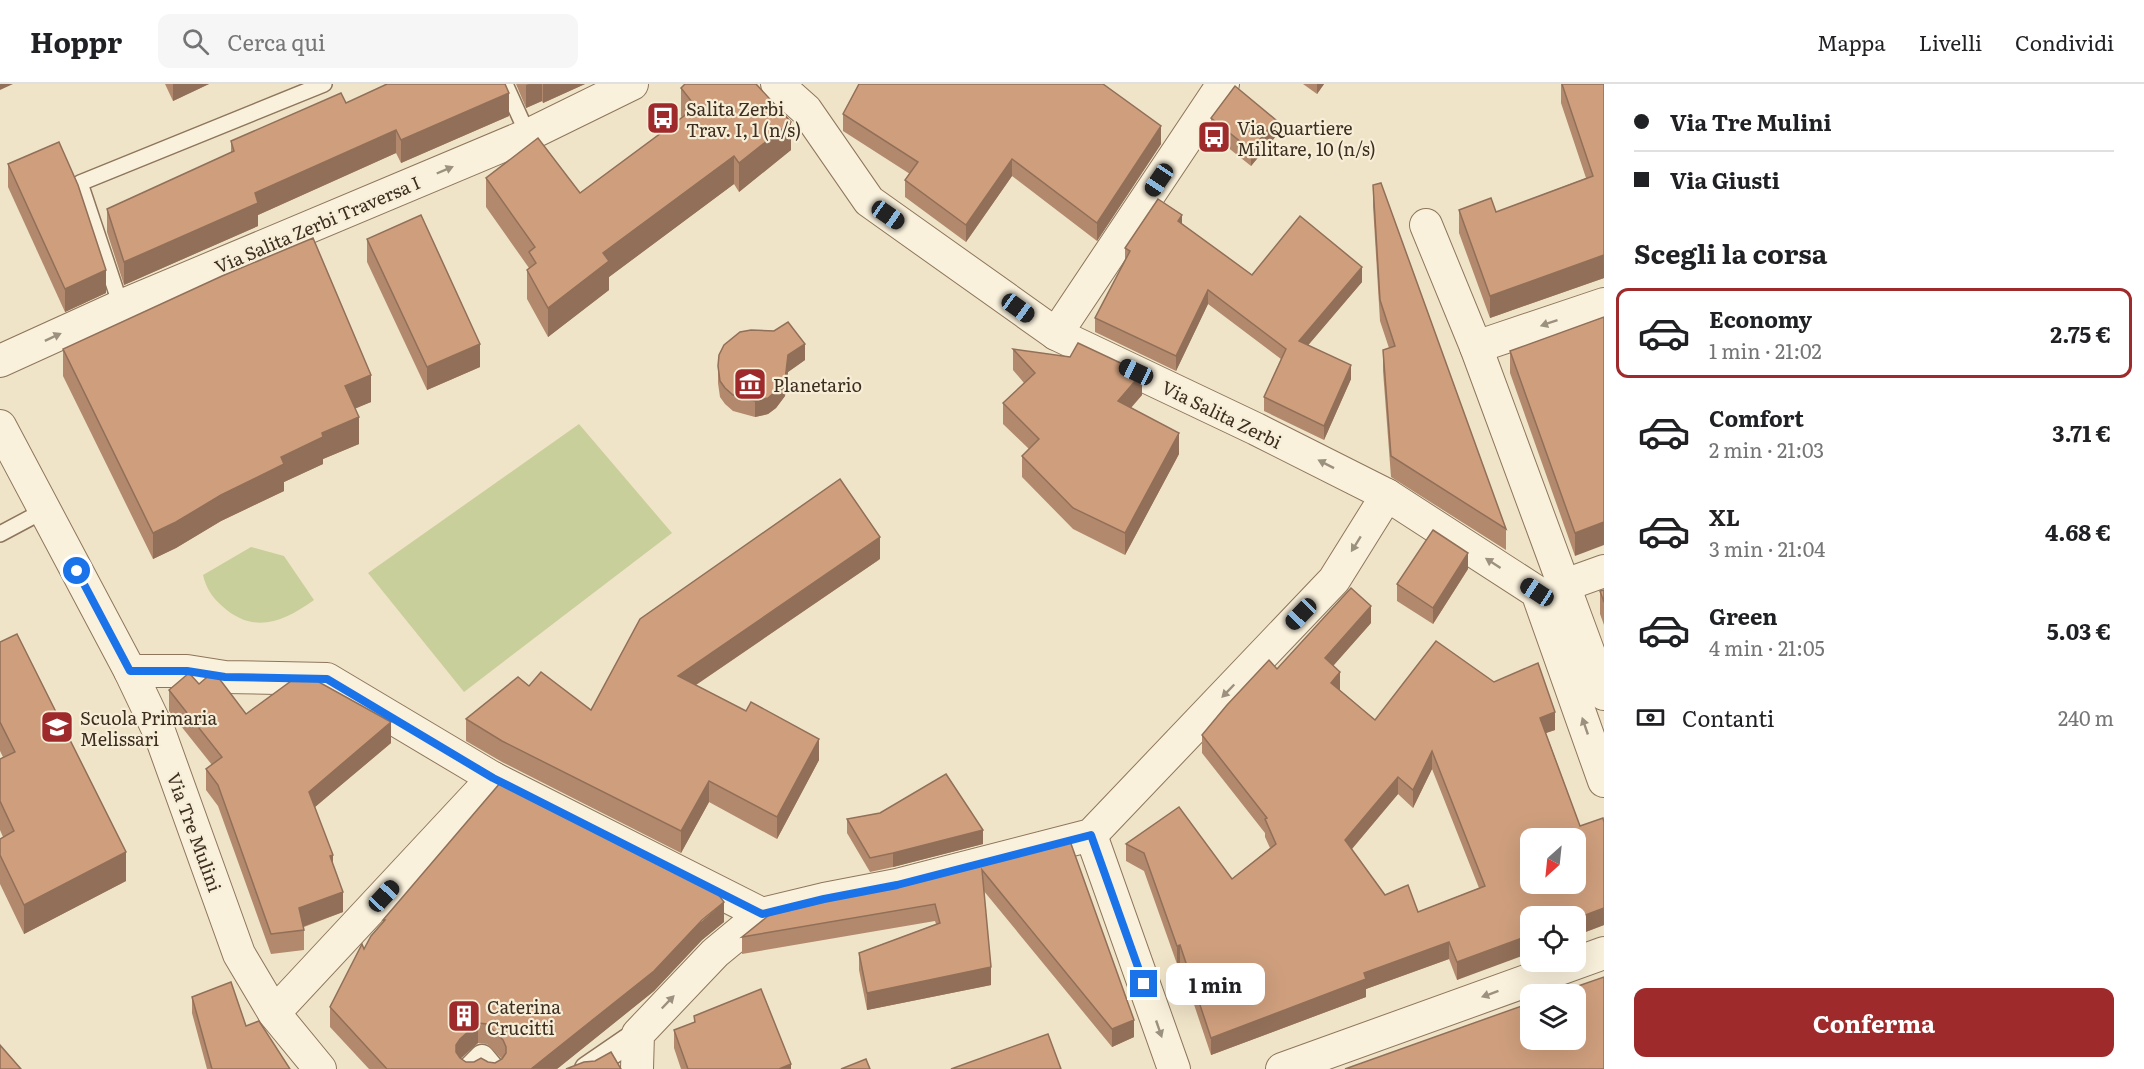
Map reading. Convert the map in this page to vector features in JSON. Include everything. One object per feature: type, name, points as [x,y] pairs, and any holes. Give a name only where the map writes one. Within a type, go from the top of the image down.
[{"type":"street","name":"Via Salita Zerbi Traversa I","points":[[0,362],[121,306],[528,135],[632,84]]},
{"type":"street","name":"Via Salita Zerbi","points":[[777,84],[806,110],[869,201],[1056,334],[1387,495],[1537,592],[1604,781]]},
{"type":"street","points":[[1056,334],[1223,84]]},
{"type":"street","points":[[1426,225],[1476,347],[1604,694]]},
{"type":"street","points":[[1476,347],[1604,304]]},
{"type":"street","name":"Via Tre Mulini","points":[[0,426],[130,671],[160,734],[239,954],[274,1013],[320,1069]]},
{"type":"street","points":[[587,1069],[638,1034],[715,953],[762,914],[897,885],[1091,835],[1334,580],[1387,495]]},
{"type":"street","points":[[1565,585],[1604,571]]},
{"type":"street","points":[[130,671],[187,671],[225,677],[327,679],[493,778],[762,914]]},
{"type":"street","points":[[274,1013],[493,778]]},
{"type":"street","points":[[1091,835],[1174,1069]]},
{"type":"street","points":[[1282,1069],[1604,953]]},
{"type":"street","points":[[637,1069],[638,1034]]},
{"type":"street","points":[[470,1069],[482,1057],[492,1069]]},
{"type":"lane","points":[[121,306],[80,183],[324,84]]},
{"type":"lane","points":[[505,84],[528,135]]},
{"type":"lane","points":[[0,534],[45,510]]},
{"type":"green space","points":[[579,424],[672,533],[464,692],[368,573]]},
{"type":"green space","points":[[251,547],[284,556],[314,600],[280,619],[257,623],[234,615],[222,606],[210,592],[203,575]]},
{"type":"building","points":[[387,84],[505,84],[509,93],[401,140],[396,130],[255,193],[258,203],[124,262],[107,209],[234,151],[231,141],[341,93],[346,103]]},
{"type":"building","points":[[685,84],[756,84],[791,122],[739,163],[734,156],[603,253],[609,261],[548,308],[527,270],[536,263],[529,252],[535,247],[486,178],[538,138],[580,193],[696,107],[681,88]]},
{"type":"building","points":[[859,84],[1103,84],[1161,126],[1097,223],[1012,159],[966,225],[905,180],[918,162],[843,114]]},
{"type":"building","points":[[1562,84],[1604,84],[1604,255],[1490,296],[1459,210],[1491,198],[1496,212],[1593,176]]},
{"type":"building","points":[[1235,86],[1276,120],[1251,150],[1211,118]]},
{"type":"building","points":[[59,142],[78,185],[106,270],[65,289],[8,164]]},
{"type":"building","points":[[1381,183],[1506,529],[1391,456],[1383,350],[1395,346],[1380,300],[1373,185]]},
{"type":"building","points":[[1158,199],[1182,215],[1178,221],[1252,275],[1300,216],[1362,267],[1299,341],[1351,365],[1324,426],[1264,397],[1286,349],[1208,290],[1176,356],[1095,318],[1130,251],[1125,248]]},
{"type":"building","points":[[421,215],[480,344],[427,367],[367,239]]},
{"type":"building","points":[[313,238],[371,375],[345,386],[359,417],[322,433],[323,437],[281,457],[284,464],[221,495],[153,533],[63,349],[222,276]]},
{"type":"building","points":[[1604,317],[1604,522],[1575,533],[1510,351]]},
{"type":"building","points":[[788,322],[805,344],[788,355],[785,380],[768,398],[755,401],[733,395],[720,381],[719,355],[724,345],[740,332],[774,331]]},
{"type":"building","points":[[1078,343],[1142,373],[1118,401],[1179,433],[1125,533],[1073,508],[1022,456],[1039,439],[1003,403],[1035,373],[1013,349],[1070,357]]},
{"type":"building","points":[[840,479],[880,537],[678,676],[746,711],[751,702],[819,739],[777,817],[709,781],[681,831],[502,741],[466,719],[518,677],[529,686],[541,672],[591,710],[640,619]]},
{"type":"building","points":[[1433,530],[1468,553],[1433,608],[1397,584]]},
{"type":"building","points":[[1351,588],[1371,606],[1325,658],[1340,672],[1331,683],[1375,720],[1436,641],[1494,682],[1538,663],[1555,712],[1540,718],[1580,826],[1603,818],[1604,908],[1586,915],[1586,906],[1520,906],[1520,939],[1457,962],[1449,942],[1364,973],[1366,979],[1211,1038],[1180,945],[1177,946],[1144,853],[1126,844],[1179,807],[1232,879],[1276,844],[1265,819],[1267,818],[1202,735],[1269,660],[1277,669]],"holes":[[[1432,751],[1485,886],[1418,912],[1408,885],[1385,895],[1345,840],[1398,777],[1413,790]]]},
{"type":"building","points":[[1604,590],[1604,602],[1600,591]]},
{"type":"building","points":[[17,634],[126,852],[24,905],[0,855],[0,839],[14,831],[0,801],[0,759],[15,752],[0,722],[0,642]]},
{"type":"building","points":[[189,673],[199,684],[215,673],[246,714],[298,676],[308,676],[391,722],[309,792],[333,855],[330,856],[343,892],[299,908],[304,930],[271,934],[218,785],[206,769],[222,757],[169,690]]},
{"type":"building","points":[[946,774],[983,830],[870,858],[847,819],[880,813]]},
{"type":"building","points":[[501,782],[715,890],[724,902],[702,920],[654,971],[531,1069],[387,1069],[330,1007],[362,944],[364,949],[371,936],[385,920],[383,920]],"holes":[[[478,1023],[487,1024],[503,1040],[506,1053],[495,1063],[481,1058],[474,1062],[466,1062],[456,1052],[456,1045]]]},
{"type":"building","points":[[1070,841],[1134,1020],[1112,1029],[982,870],[991,967],[867,993],[859,953],[940,923],[935,904],[742,937],[773,912],[901,885]]},
{"type":"building","points":[[1604,977],[1604,1069],[1345,1069],[1520,1007],[1520,1050],[1586,1050],[1586,984],[1584,984]]},
{"type":"building","points":[[231,982],[246,1026],[259,1021],[290,1069],[212,1069],[192,997]]},
{"type":"building","points":[[761,989],[791,1064],[779,1069],[688,1069],[674,1030],[695,1022],[694,1016]]},
{"type":"building","points":[[1048,1034],[1061,1069],[951,1069]]},
{"type":"building","points":[[0,1045],[21,1069],[0,1069]]},
{"type":"building","points":[[611,1052],[621,1069],[566,1069],[584,1062],[595,1061]]},
{"type":"building","points":[[866,1059],[870,1069],[841,1069]]},
{"type":"place","name":"Salita Zerbi Trav. I, 1 (n/s)","points":[[663,118]]},
{"type":"place","name":"Via Quartiere Militare, 10 (n/s)","points":[[1214,137]]},
{"type":"place","name":"Planetario","points":[[750,384]]},
{"type":"place","name":"Scuola Primaria Melissari","points":[[57,727]]},
{"type":"place","name":"Caterina Crucitti","points":[[464,1016]]},
{"type":"route","points":[[77,571],[130,671],[187,671],[225,677],[327,679],[493,778],[762,914],[897,885],[1091,835],[1144,984]]}]
